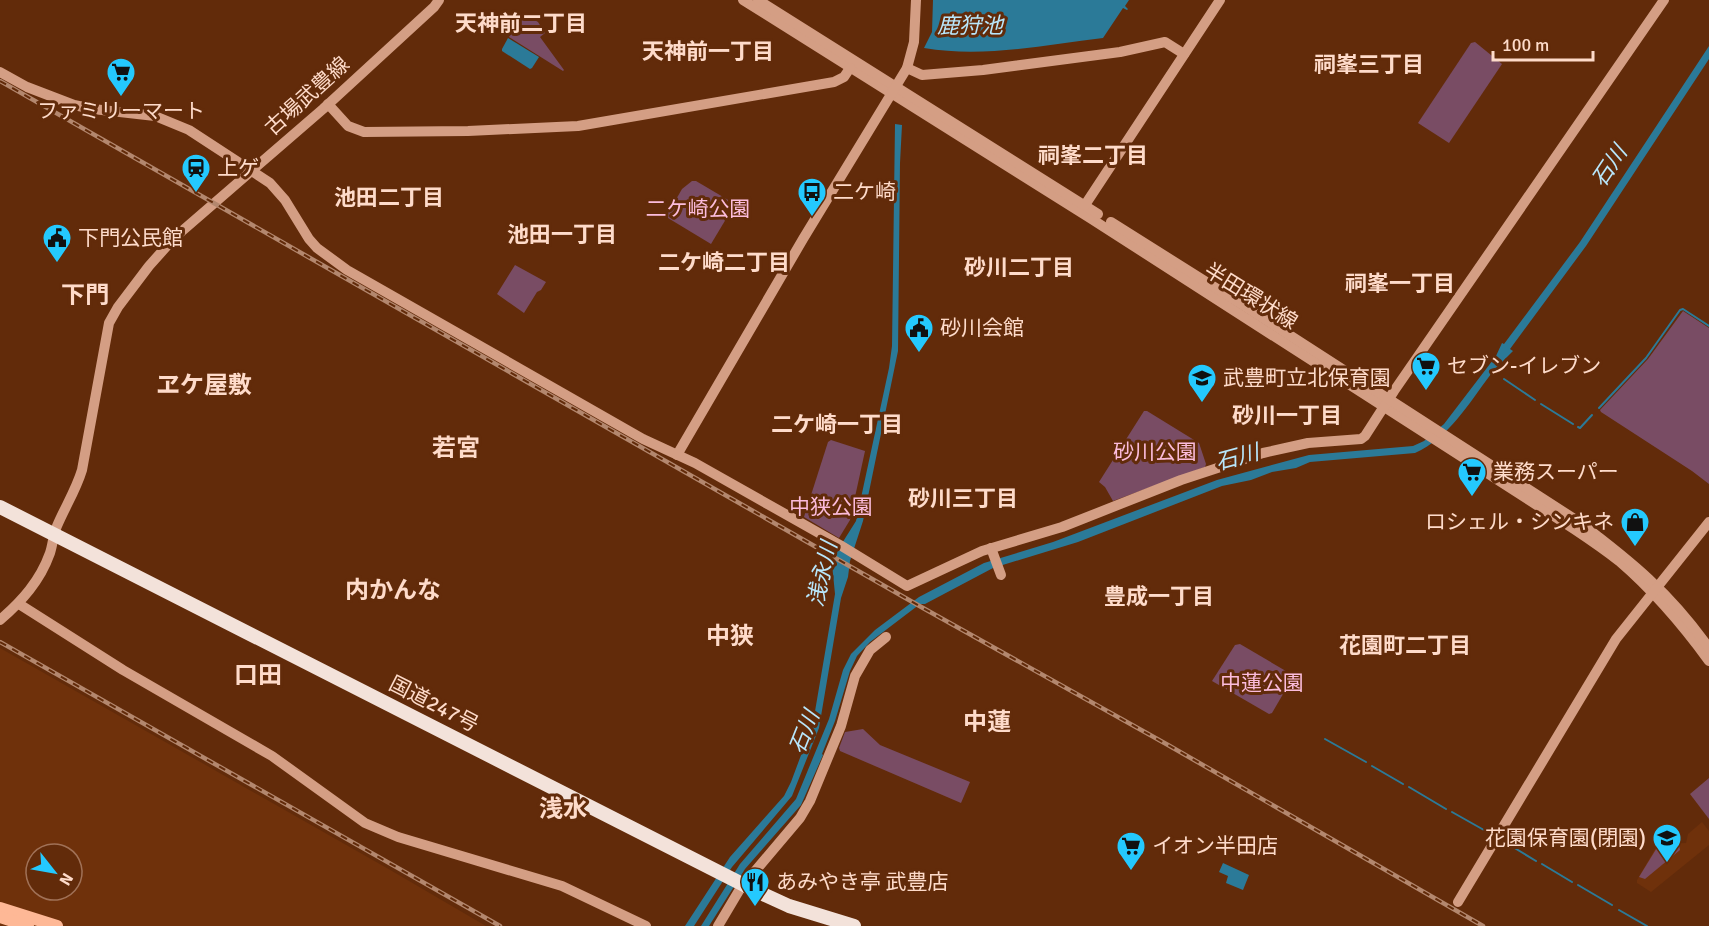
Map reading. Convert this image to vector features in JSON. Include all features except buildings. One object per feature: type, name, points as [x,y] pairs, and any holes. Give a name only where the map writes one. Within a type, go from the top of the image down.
[{"type":"highway","name":"国道247号","points":[[0,507],[719,872],[789,906],[854,926]]},
{"type":"main road","points":[[0,908],[57,926]]},
{"type":"main road","points":[[0,917],[28,926]]},
{"type":"street","name":"古場武豊線","points":[[0,620],[19,604],[33,586],[44,567],[54,536],[76,489],[82,470],[111,318],[149,266],[174,238],[328,105],[439,0]]},
{"type":"street","name":"半田環状線","points":[[742,0],[850,68],[895,90],[1085,205],[1447,442],[1574,529],[1656,589],[1694,627],[1709,648]]},
{"type":"street","name":"半田環状線","points":[[758,0],[895,90],[1387,403]]},
{"type":"street","points":[[677,454],[907,68],[914,42],[916,0]]},
{"type":"street","points":[[1085,205],[1220,0]]},
{"type":"street","points":[[0,72],[27,87],[74,105],[93,110],[147,115],[168,120],[189,130],[253,171],[279,191],[302,230],[317,248],[347,270],[643,440],[677,454],[840,545],[907,586],[992,551],[1062,528],[1181,480],[1263,453],[1308,443],[1361,439],[1365,436],[1664,0]]},
{"type":"street","points":[[907,68],[922,75],[983,70],[1120,52],[1165,42],[1184,54]]},
{"type":"street","points":[[328,105],[348,126],[364,132],[468,131],[578,126],[834,82],[844,77],[850,68]]},
{"type":"street","points":[[1458,902],[1616,639],[1709,522]]},
{"type":"street","points":[[992,551],[1001,575]]},
{"type":"street","name":"半田環状線","points":[[1656,589],[1709,661]]},
{"type":"street","points":[[19,604],[113,664],[272,756],[365,823],[403,838],[562,886],[646,926]]},
{"type":"street","points":[[718,926],[742,883],[800,818],[810,801],[841,726],[855,676],[870,651],[886,637]]},
{"type":"shaded area","points":[[0,648],[392,871],[486,926],[0,926]]},
{"type":"shaded area","name":"花園保育園(閉園)","points":[[1702,822],[1709,831],[1709,845],[1651,892],[1637,883],[1658,844],[1686,843],[1688,834]]},
{"type":"green space","points":[[524,14],[538,22],[545,33],[540,37],[563,71],[509,37]]},
{"type":"green space","points":[[1475,42],[1502,64],[1449,143],[1418,123],[1471,43]]},
{"type":"green space","name":"二ケ崎公園","points":[[692,181],[696,181],[735,204],[711,244],[668,218],[667,215],[682,189]]},
{"type":"green space","points":[[515,265],[546,282],[524,313],[497,294]]},
{"type":"green space","points":[[1683,311],[1709,328],[1709,484],[1600,410],[1648,359]]},
{"type":"green space","name":"砂川公園","points":[[1144,411],[1199,443],[1205,467],[1113,501],[1105,487],[1099,482]]},
{"type":"green space","name":"中狭公園","points":[[831,440],[865,451],[850,520],[839,538],[804,517],[828,442]]},
{"type":"green space","name":"中蓮公園","points":[[1240,644],[1293,677],[1272,713],[1269,714],[1212,681],[1235,645]]},
{"type":"green space","points":[[863,729],[880,745],[970,782],[961,803],[840,751],[845,732]]},
{"type":"green space","points":[[1709,778],[1709,819],[1690,794]]},
{"type":"green space","points":[[1679,845],[1680,850],[1645,879],[1639,877],[1658,846]]},
{"type":"water","name":"鹿狩池","points":[[933,0],[1129,0],[1125,6],[1128,9],[1123,8],[1103,38],[969,52],[924,48],[932,32]]},
{"type":"water","points":[[508,38],[539,57],[532,68],[530,69],[502,51]]},
{"type":"water","points":[[1709,46],[1709,59],[1586,246],[1510,349],[1513,351],[1495,369],[1498,371],[1494,376],[1491,374],[1458,419],[1438,438],[1415,453],[1310,462],[1296,468],[1222,486],[1078,542],[993,568],[925,604],[920,604],[870,642],[857,656],[823,755],[801,805],[745,869],[709,926],[701,926],[740,864],[796,799],[829,719],[843,670],[851,654],[875,630],[919,597],[984,563],[1053,542],[1217,480],[1309,455],[1413,446],[1424,441],[1444,424],[1496,356],[1502,343],[1504,344],[1580,242]]},
{"type":"water","points":[[895,124],[902,125],[898,351],[863,521],[841,598],[819,728],[792,796],[732,867],[694,926],[685,926],[730,857],[784,796],[813,723],[835,594],[832,564],[856,521],[889,368],[892,346]]},
{"type":"water","points":[[1223,863],[1249,875],[1243,890],[1226,883],[1228,876],[1219,872]]},
{"type":"waterway","points":[[1599,408],[1646,358],[1680,310],[1683,309],[1709,326]]},
{"type":"waterway","points":[[1504,379],[1535,400]]},
{"type":"waterway","points":[[1541,404],[1573,424]]},
{"type":"waterway","points":[[1578,427],[1580,428],[1592,415]]},
{"type":"waterway","points":[[1325,739],[1366,762]]},
{"type":"waterway","points":[[1372,766],[1403,784]]},
{"type":"waterway","points":[[1409,787],[1446,809]]},
{"type":"waterway","points":[[1452,812],[1491,834]]},
{"type":"waterway","points":[[1503,841],[1536,861]]},
{"type":"waterway","points":[[1542,864],[1572,882]]},
{"type":"waterway","points":[[1578,885],[1612,905]]},
{"type":"waterway","points":[[1619,910],[1647,926]]},
{"type":"railway","points":[[0,81],[1483,926]]},
{"type":"railway","points":[[0,642],[500,926]]},
{"type":"place","name":"ファミリーマート","points":[[121,98]]},
{"type":"place","name":"上ゲ","points":[[196,194]]},
{"type":"place","name":"二ケ崎","points":[[812,218]]},
{"type":"place","name":"下門公民館","points":[[57,264]]},
{"type":"place","name":"砂川会館","points":[[919,354]]},
{"type":"place","name":"セブン-イレブン","points":[[1426,392]]},
{"type":"place","name":"武豊町立北保育園","points":[[1202,404]]},
{"type":"place","name":"業務スーパー","points":[[1472,498]]},
{"type":"place","name":"ロシェル・シンキネ","points":[[1635,548]]},
{"type":"place","name":"花園保育園(閉園)","points":[[1667,864]]},
{"type":"place","name":"イオン半田店","points":[[1131,872]]},
{"type":"place","name":"あみやき亭 武豊店","points":[[755,908]]},
{"type":"district","name":"天神前二丁目","points":[[521,23]]},
{"type":"district","name":"天神前一丁目","points":[[708,51]]},
{"type":"district","name":"祠峯三丁目","points":[[1369,64]]},
{"type":"district","name":"祠峯二丁目","points":[[1093,155]]},
{"type":"district","name":"池田二丁目","points":[[389,197]]},
{"type":"district","name":"池田一丁目","points":[[562,234]]},
{"type":"district","name":"二ケ崎二丁目","points":[[724,262]]},
{"type":"district","name":"砂川二丁目","points":[[1019,267]]},
{"type":"district","name":"祠峯一丁目","points":[[1400,283]]},
{"type":"district","name":"下門","points":[[85,295]]},
{"type":"district","name":"ヱケ屋敷","points":[[204,385]]},
{"type":"district","name":"砂川一丁目","points":[[1287,415]]},
{"type":"district","name":"二ケ崎一丁目","points":[[837,424]]},
{"type":"district","name":"若宮","points":[[456,448]]},
{"type":"district","name":"砂川三丁目","points":[[963,498]]},
{"type":"district","name":"内かんな","points":[[393,590]]},
{"type":"district","name":"豊成一丁目","points":[[1159,596]]},
{"type":"district","name":"中狭","points":[[730,636]]},
{"type":"district","name":"花園町二丁目","points":[[1405,645]]},
{"type":"district","name":"口田","points":[[258,675]]},
{"type":"district","name":"中蓮","points":[[987,722]]},
{"type":"district","name":"浅水","points":[[563,809]]},
{"type":"water label","name":"石川","points":[[1609,166]]},
{"type":"water label","name":"石川","points":[[1237,457]]},
{"type":"water label","name":"浅永川","points":[[822,574]]},
{"type":"water label","name":"石川","points":[[804,732]]}]
